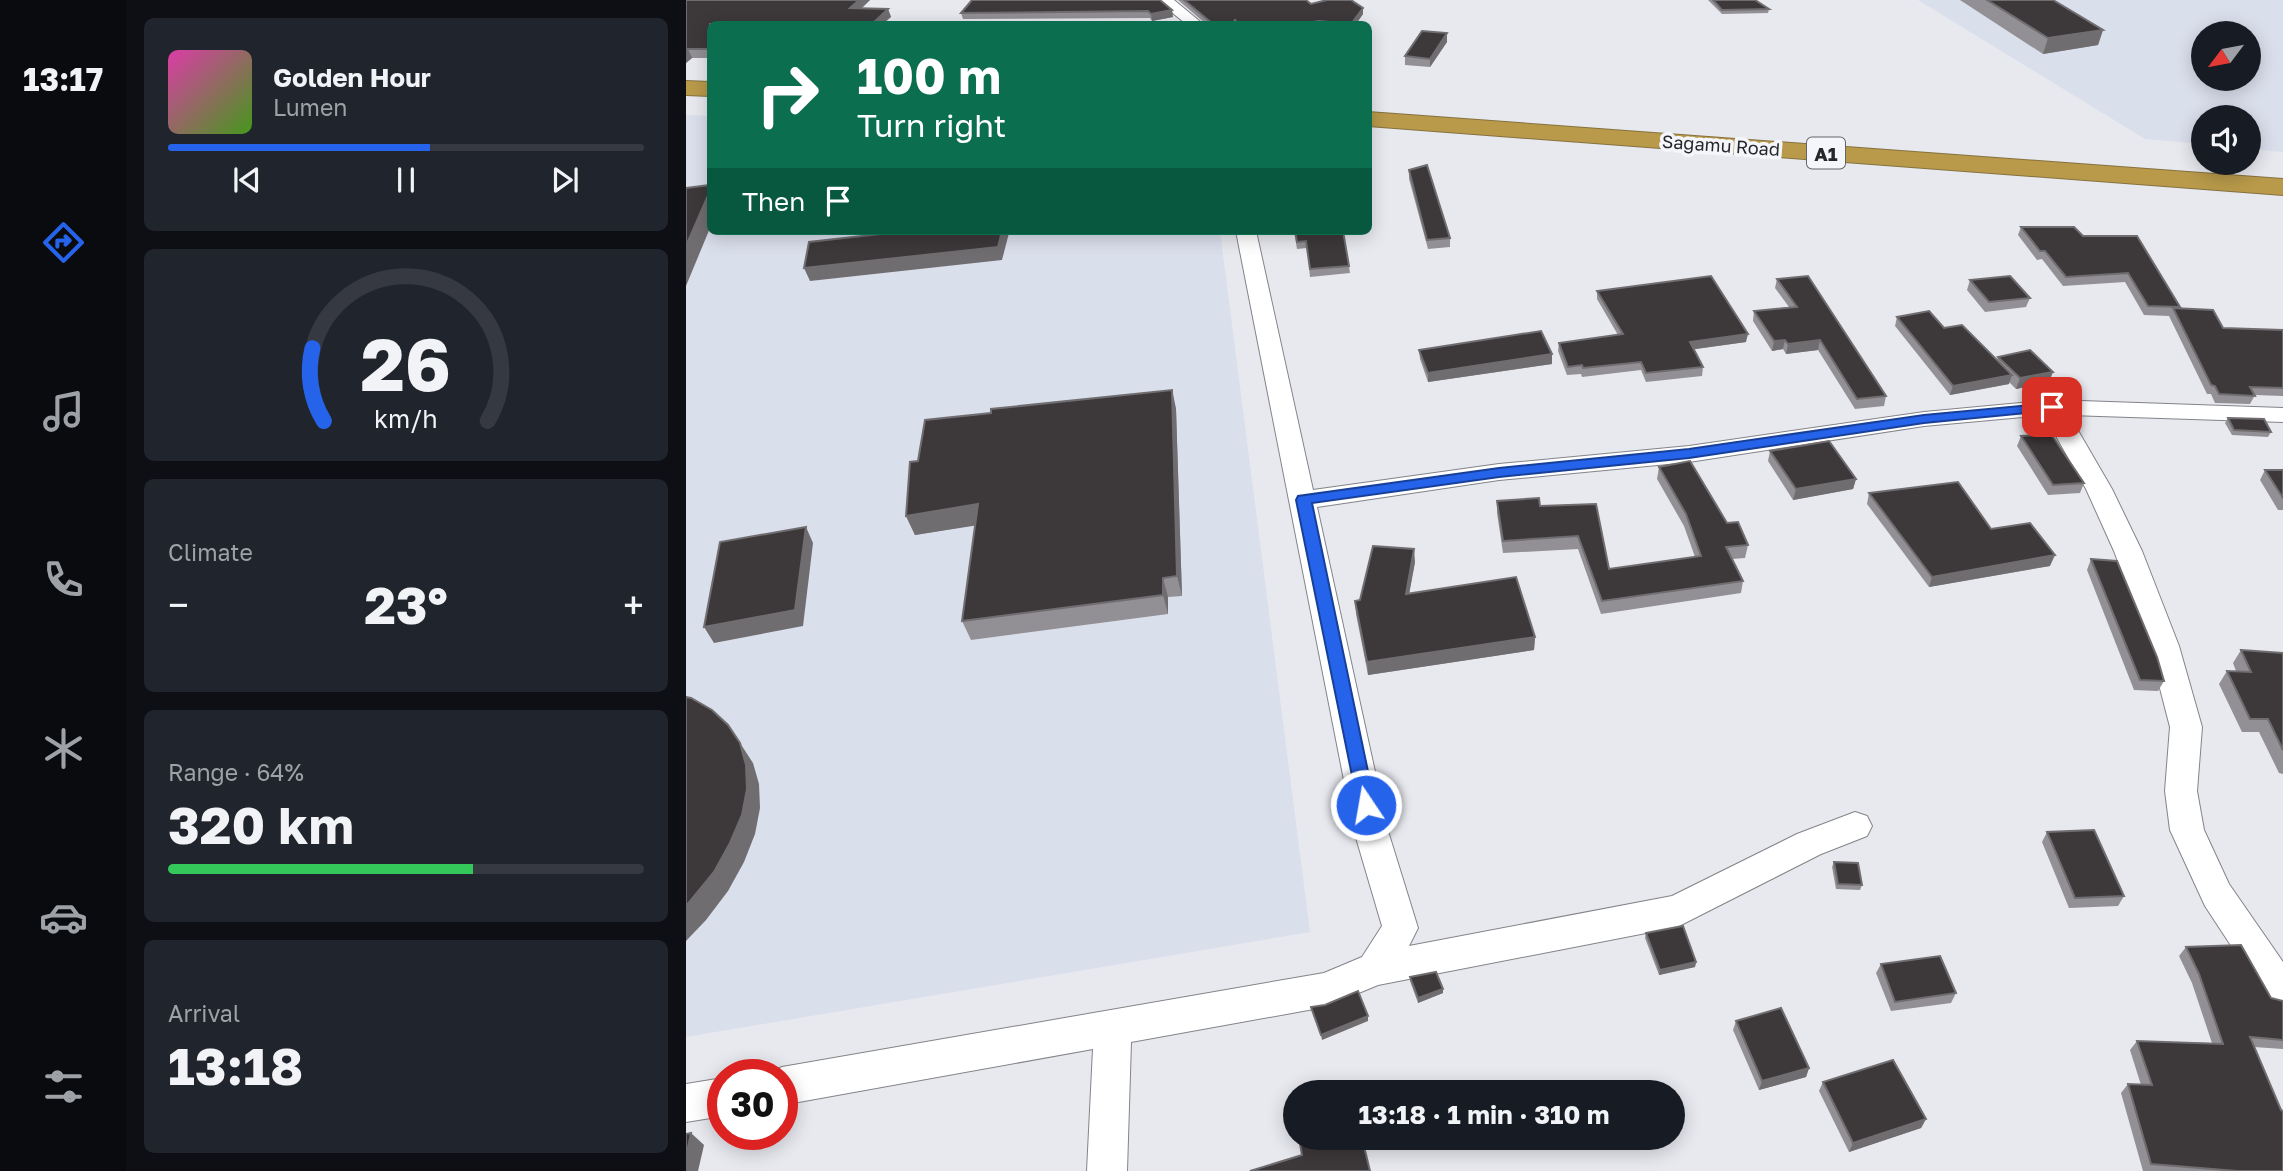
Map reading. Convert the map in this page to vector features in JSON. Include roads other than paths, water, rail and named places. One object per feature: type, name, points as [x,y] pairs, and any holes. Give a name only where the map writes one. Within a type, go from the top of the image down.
[{"type":"highway","points":[[686,88],[707,89]]},
{"type":"highway","name":"Sagamu Road","points":[[1372,119],[2283,187]]},
{"type":"street","points":[[1165,0],[1191,21]]},
{"type":"street","points":[[1247,235],[1371,831],[1400,928],[1375,969]]},
{"type":"street","points":[[1304,500],[1499,472],[1689,454],[1924,419],[2052,407],[2283,415]]},
{"type":"street","points":[[2052,407],[2099,489],[2122,539],[2164,646],[2186,727],[2181,791],[2187,830],[2217,895],[2283,993]]},
{"type":"street","points":[[798,1083],[1325,990],[1375,969],[1677,911],[1809,844],[1855,826]]},
{"type":"street","points":[[1107,1171],[1112,1026]]},
{"type":"street","points":[[686,1103],[707,1100]]}]
